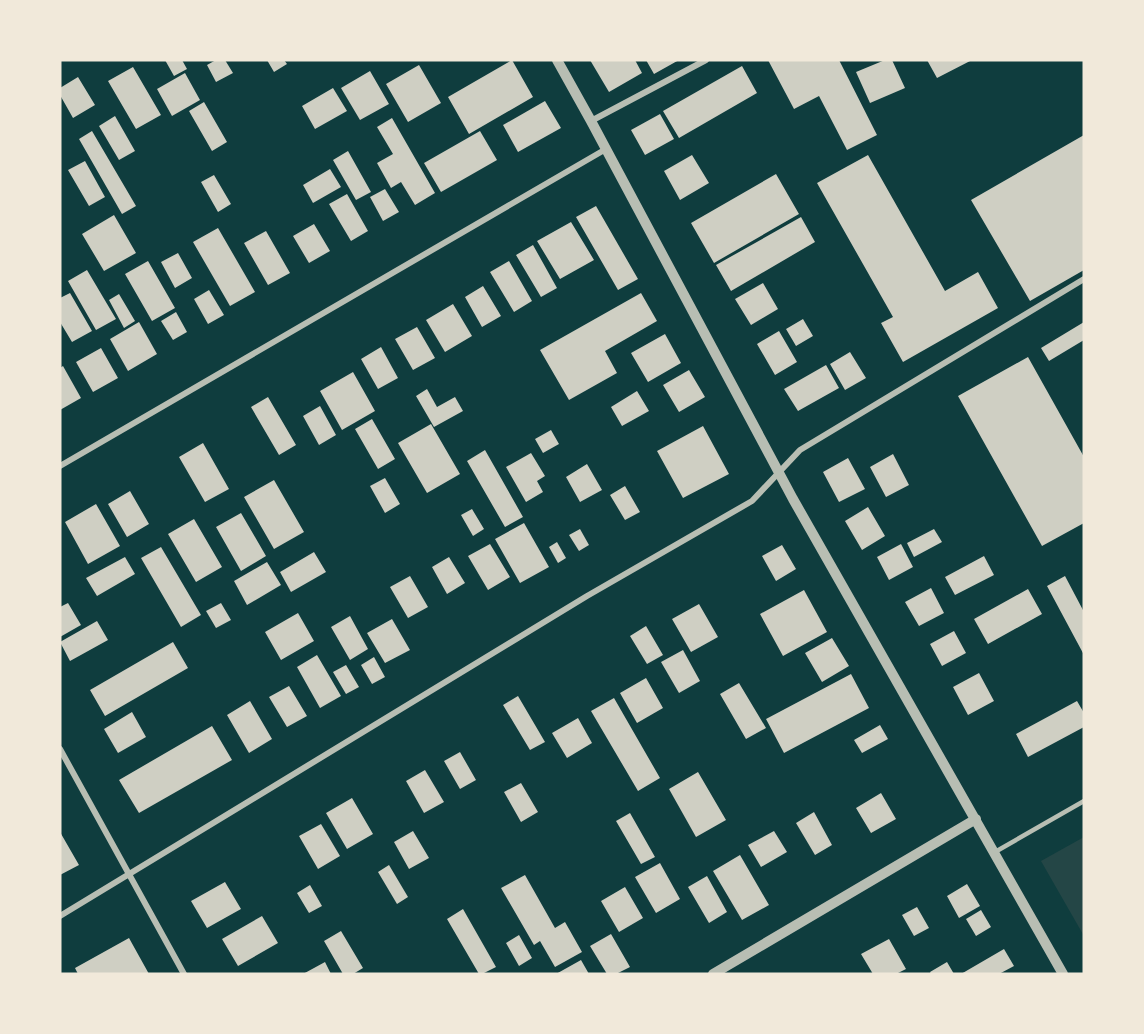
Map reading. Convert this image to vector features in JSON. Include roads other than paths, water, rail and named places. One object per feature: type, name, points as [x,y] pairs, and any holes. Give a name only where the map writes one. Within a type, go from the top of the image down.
[{"type":"street","points":[[556,60],[606,148],[780,472],[1063,974]]},
{"type":"street","points":[[591,121],[706,60]]},
{"type":"street","points":[[60,466],[606,148]]},
{"type":"street","points":[[60,915],[587,596],[752,501],[801,450],[1084,279]]},
{"type":"street","points":[[60,748],[184,974]]},
{"type":"street","points":[[713,974],[976,819]]},
{"type":"lane","points":[[995,852],[1084,801]]}]
